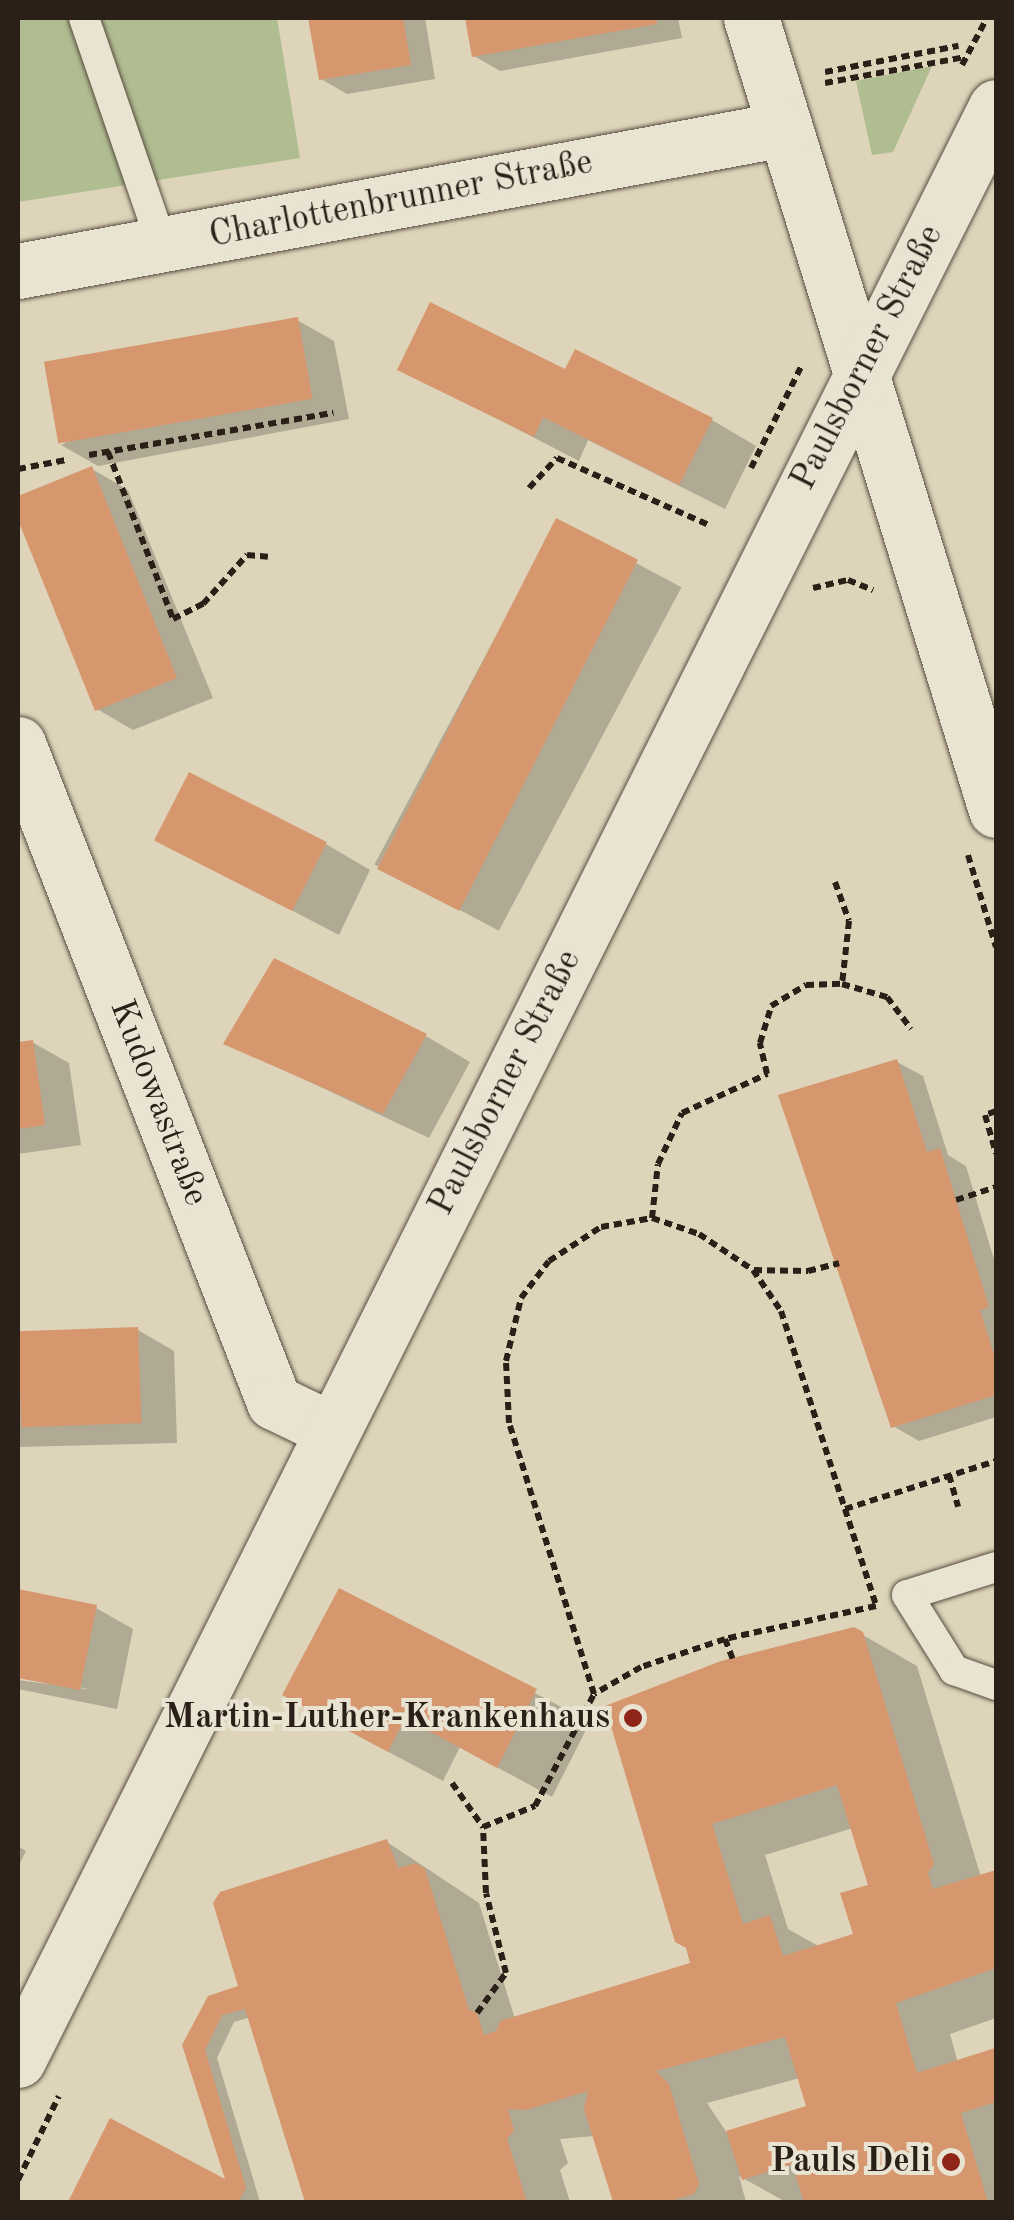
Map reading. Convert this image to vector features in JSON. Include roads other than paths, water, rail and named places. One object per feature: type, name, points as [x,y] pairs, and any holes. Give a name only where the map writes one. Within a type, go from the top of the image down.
[{"type":"street","points":[[750,18],[996,810]]},
{"type":"street","name":"Paulsborner Straße","points":[[18,2060],[860,370],[996,107]]},
{"type":"street","name":"Charlottenbrunner Straße","points":[[18,270],[784,129]]},
{"type":"street","name":"Kudowastraße","points":[[18,744],[274,1402],[332,1430]]},
{"type":"lane","points":[[84,18],[162,245]]},
{"type":"lane","points":[[996,1568],[962,1569],[907,1595],[954,1670],[996,1685]]},
{"type":"place","name":"Martin-Luther-Krankenhaus","points":[[633,1718]]},
{"type":"place","name":"Pauls Deli","points":[[951,2162]]}]
